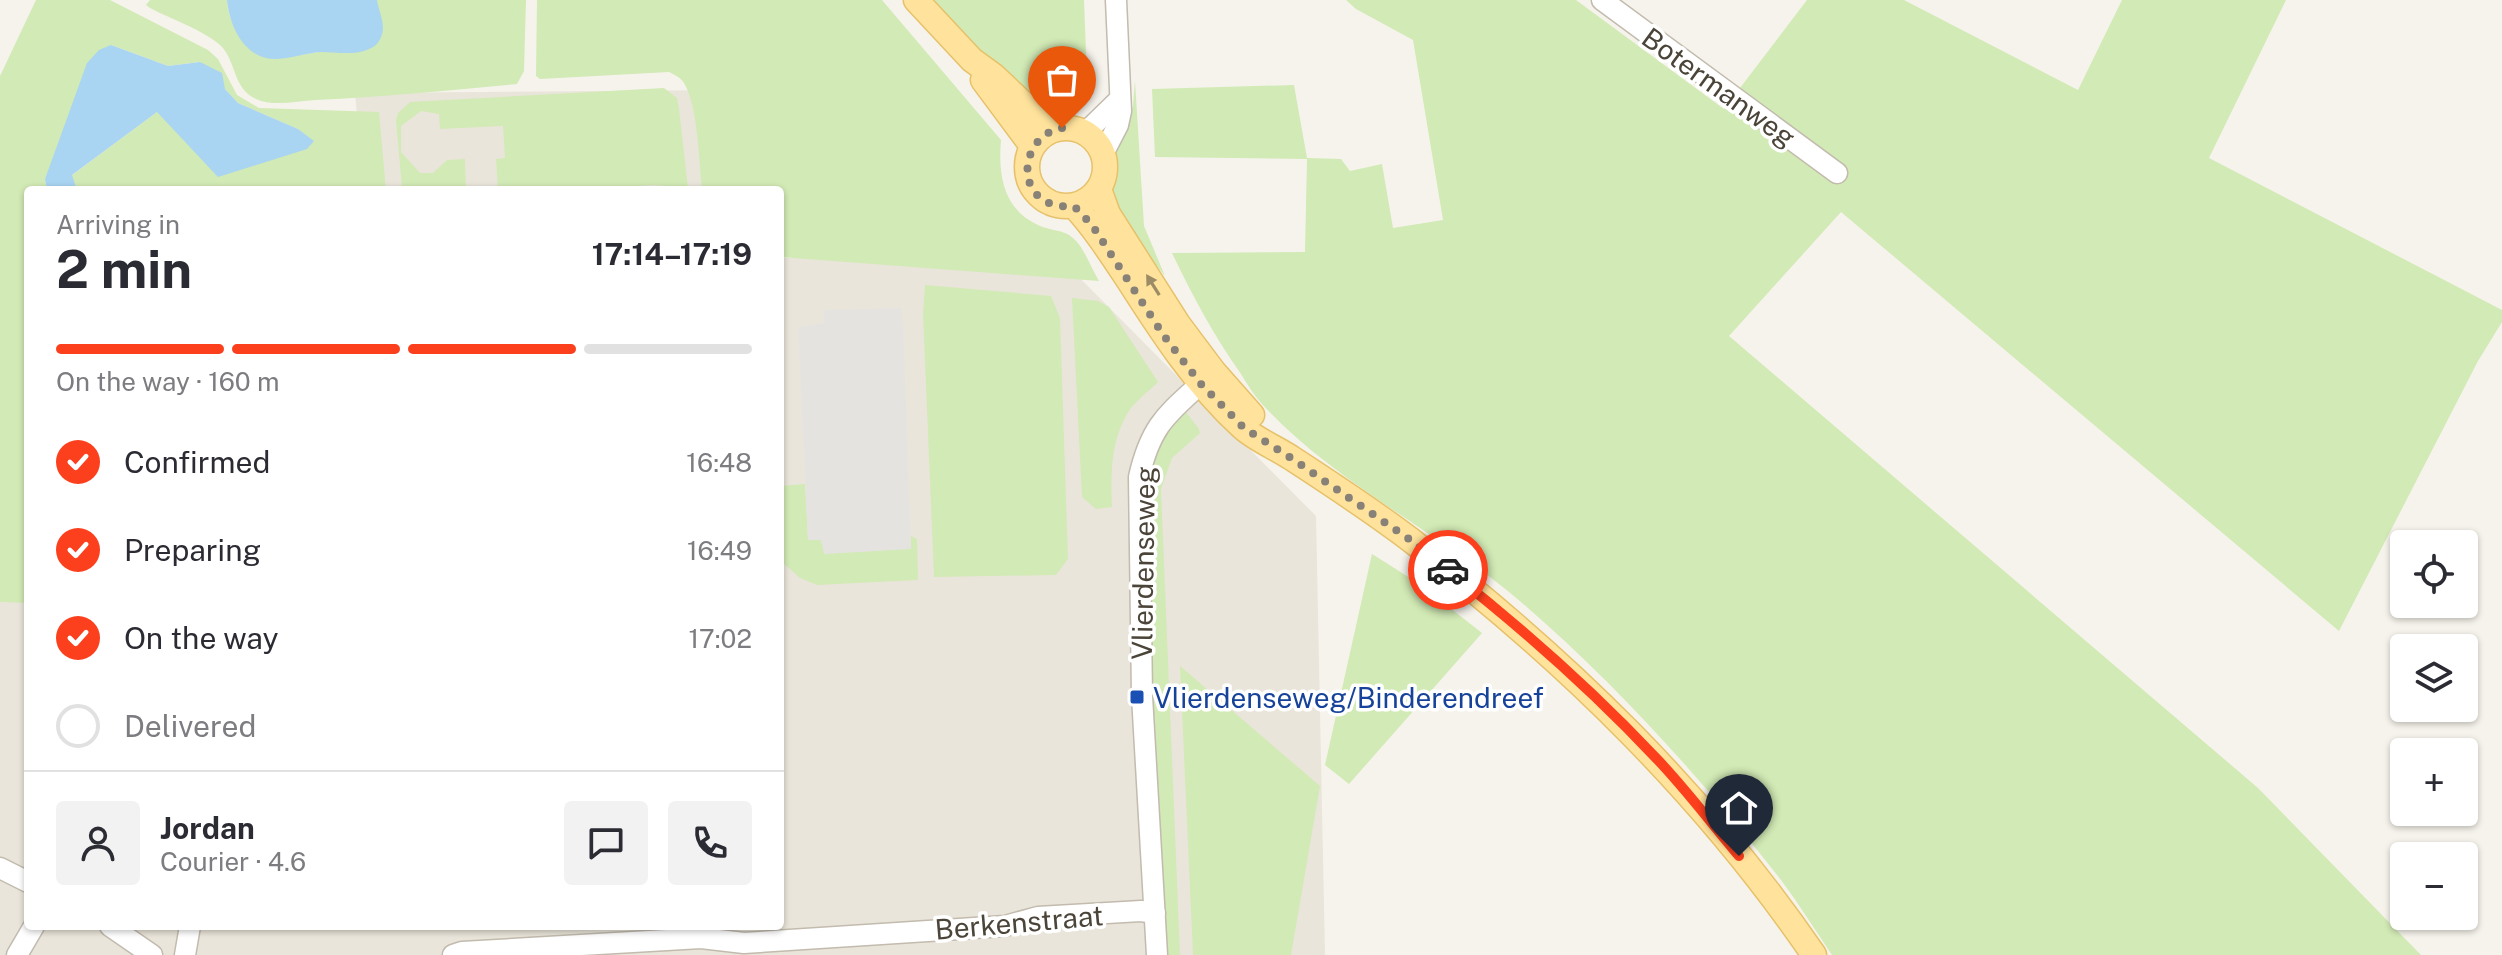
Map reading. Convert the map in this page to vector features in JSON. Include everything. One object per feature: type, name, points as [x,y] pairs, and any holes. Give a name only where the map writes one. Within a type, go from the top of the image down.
[{"type":"main road","points":[[916,0],[972,60],[1032,146]]},
{"type":"main road","points":[[972,60],[1054,129]]},
{"type":"main road","points":[[1054,129],[1074,129],[1085,133],[1096,142],[1103,154],[1105,172],[1099,189],[1088,200],[1074,206],[1056,206],[1039,197],[1029,182],[1026,164],[1032,146],[1054,129]]},
{"type":"main road","points":[[1099,189],[1108,214],[1170,312],[1207,378],[1244,428],[1409,539],[1506,615],[1580,682],[1658,759],[1779,904],[1814,955]]},
{"type":"main road","points":[[1074,206],[1092,225],[1164,336],[1207,378]]},
{"type":"street","points":[[1103,154],[1118,125],[1121,111],[1116,0]]},
{"type":"street","name":"Botermanweg","points":[[1602,0],[1837,173]]},
{"type":"street","points":[[1085,133],[1120,99]]},
{"type":"street","name":"Vlierdenseweg","points":[[1157,955],[1142,696],[1139,477],[1144,451],[1156,427],[1207,378]]},
{"type":"street","points":[[0,868],[24,880]]},
{"type":"street","name":"Berkenstraat","points":[[453,955],[701,938],[744,943],[1005,926],[1038,917],[1141,911],[1155,913]]},
{"type":"street","points":[[17,955],[32,930]]},
{"type":"street","points":[[116,930],[152,955]]},
{"type":"street","points":[[185,955],[189,930]]},
{"type":"shaded area","points":[[734,90],[734,186],[364,186],[355,93]]},
{"type":"shaded area","points":[[784,258],[1060,258],[1316,516],[1325,955],[0,955],[0,461],[24,551],[24,930],[784,930]]},
{"type":"shaded area","points":[[901,308],[911,549],[824,554],[821,540],[808,540],[798,327],[824,323],[824,310]]},
{"type":"green space","points":[[36,0],[110,0],[208,50],[218,59],[237,95],[259,108],[379,112],[386,186],[75,186],[71,176],[157,112],[314,142],[298,129],[238,103],[200,62],[168,66],[111,45],[45,179],[46,186],[24,186],[24,603],[0,602],[0,76]]},
{"type":"green space","points":[[150,0],[227,0],[232,21],[241,36],[273,59],[319,52],[363,51],[377,0],[526,0],[524,71],[517,84],[270,103],[248,94],[220,45],[150,8],[146,5]]},
{"type":"green space","points":[[537,0],[882,0],[1001,140],[1002,178],[1017,210],[1038,225],[1073,238],[1099,281],[784,257],[784,186],[702,186],[692,105],[689,93],[679,78],[669,72],[540,79],[536,76]]},
{"type":"green space","points":[[929,0],[1084,0],[1087,79],[1080,94],[1034,105]]},
{"type":"green space","points":[[1346,0],[1576,0],[1724,109],[1807,0],[1904,0],[2078,90],[2122,0],[2286,0],[2209,158],[2502,310],[2502,322],[2478,361],[2339,631],[1841,212],[1729,336],[2258,788],[2390,923],[2390,930],[2397,930],[2421,955],[1832,955],[1781,880],[1721,806],[1591,666],[1521,602],[1456,552],[1321,458],[1262,404],[1222,345],[1187,284],[1172,253],[1305,252],[1307,159],[1155,157],[1152,89],[1294,85],[1307,158],[1341,159],[1350,171],[1382,164],[1393,228],[1443,220],[1413,40],[1356,9]]},
{"type":"green space","points":[[1135,81],[1144,226],[1165,276],[1126,228],[1110,185],[1114,171],[1112,153],[1133,106]]},
{"type":"green space","points":[[664,88],[677,98],[688,186],[498,186],[496,159],[505,158],[503,126],[440,129],[439,114],[421,111],[401,126],[401,152],[420,173],[433,173],[447,160],[465,159],[466,186],[402,186],[396,120],[398,113],[410,102]]},
{"type":"green space","points":[[925,285],[1051,296],[1060,318],[1068,559],[1056,575],[934,577],[923,313]]},
{"type":"green space","points":[[1072,298],[1098,301],[1109,307],[1158,382],[1133,405],[1121,425],[1113,459],[1112,507],[1096,509],[1082,497]]},
{"type":"green space","points":[[1185,411],[1200,433],[1172,458],[1161,489],[1180,955],[1163,955],[1148,676],[1149,483],[1159,443]]},
{"type":"green space","points":[[805,484],[808,539],[911,549],[911,536],[917,539],[918,580],[817,585],[800,578],[784,564],[784,486]]},
{"type":"green space","points":[[1372,554],[1418,583],[1482,633],[1349,784],[1325,765]]},
{"type":"green space","points":[[1180,666],[1320,786],[1291,955],[1193,955]]},
{"type":"water","points":[[227,0],[377,0],[382,36],[376,45],[364,51],[267,58],[253,52],[241,40],[233,25]]},
{"type":"water","points":[[111,45],[168,66],[200,62],[222,73],[225,89],[238,103],[298,129],[314,141],[307,149],[218,177],[157,112],[72,175],[76,186],[46,186],[45,179],[87,63],[99,50]]},
{"type":"way so far","points":[[1062,128],[1040,137],[1032,146],[1026,164],[1029,182],[1039,197],[1056,206],[1074,206],[1092,225],[1164,336],[1201,384],[1244,428],[1409,539],[1448,570]]},
{"type":"place","name":"Vlierdenseweg/Binderendreef","points":[[1137,697]]},
{"type":"route","points":[[1448,570],[1506,615],[1580,682],[1658,759],[1739,856]]}]
